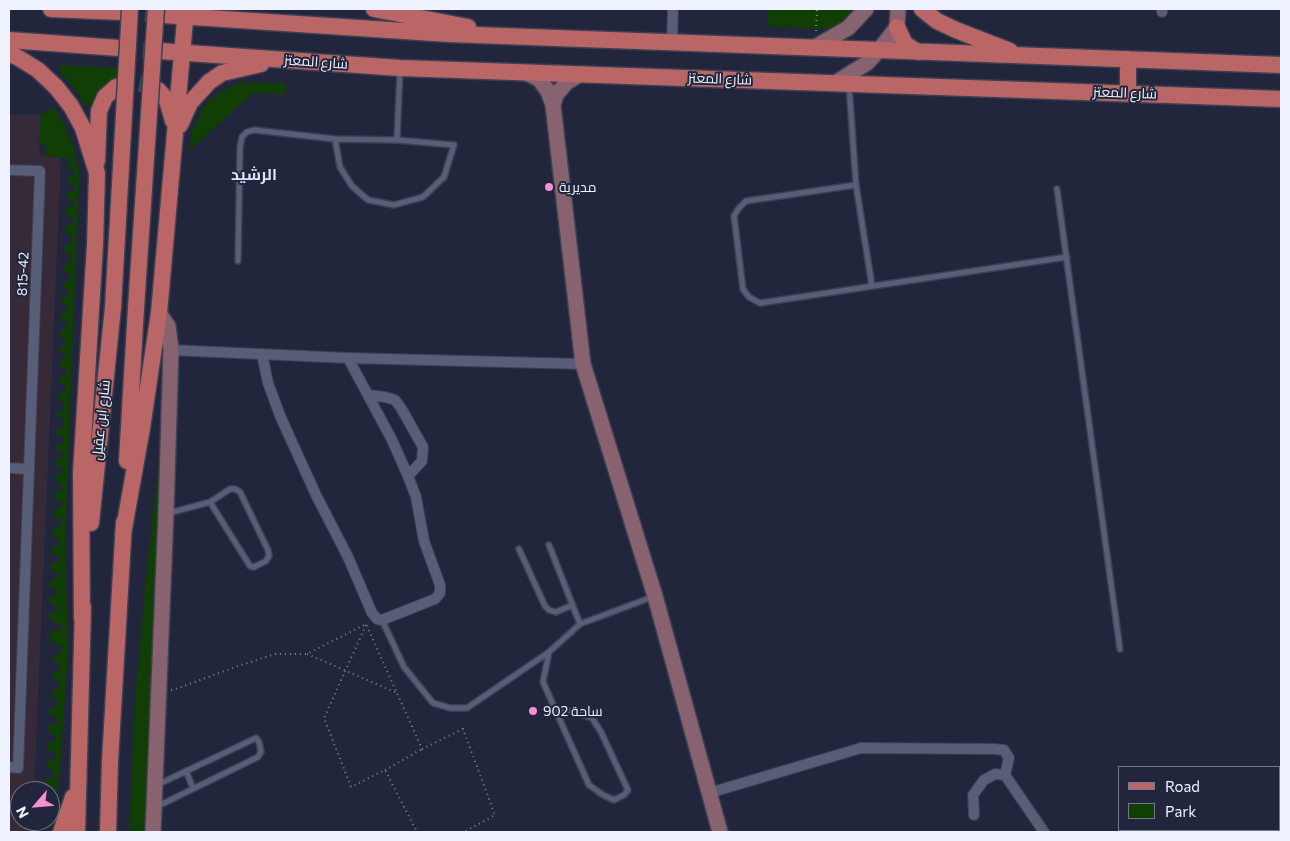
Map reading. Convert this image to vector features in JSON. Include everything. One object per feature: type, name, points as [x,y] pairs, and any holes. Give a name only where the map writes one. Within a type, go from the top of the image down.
[{"type":"main road","points":[[51,9],[126,10]]},
{"type":"main road","points":[[374,9],[522,37]]},
{"type":"main road","points":[[922,9],[937,21],[956,30],[1021,55]]},
{"type":"main road","name":"شارع ابن عقيل","points":[[77,832],[82,618],[113,306],[126,10]]},
{"type":"main road","points":[[159,12],[186,12],[450,34],[1281,65]]},
{"type":"main road","name":"شارع ابن عقيل","points":[[108,832],[110,761],[136,308],[159,12]]},
{"type":"main road","points":[[123,534],[142,428],[159,313],[186,12]]},
{"type":"main road","points":[[897,28],[905,44],[918,52]]},
{"type":"main road","points":[[9,40],[119,48]]},
{"type":"main road","name":"شارع المعتز","points":[[160,51],[400,68],[1281,99]]},
{"type":"main road","points":[[9,54],[38,70],[56,87],[71,106],[83,128],[97,173]]},
{"type":"main road","points":[[1128,59],[1128,93]]},
{"type":"main road","points":[[175,136],[190,103],[209,82],[222,73],[282,60]]},
{"type":"main road","points":[[82,618],[81,473],[95,245],[99,111],[106,97],[116,88]]},
{"type":"main road","points":[[158,90],[167,100],[175,136]]},
{"type":"main road","points":[[61,832],[79,780]]},
{"type":"street","points":[[672,42],[673,9]]},
{"type":"street","points":[[815,47],[848,28],[866,9]]},
{"type":"street","points":[[842,83],[867,63],[897,28],[898,9]]},
{"type":"street","points":[[524,72],[539,79],[548,91],[553,105],[583,364],[655,596],[720,832]]},
{"type":"street","points":[[553,105],[556,95],[567,82],[580,74]]},
{"type":"street","name":"815-42","points":[[9,170],[40,171],[29,469],[14,767]]},
{"type":"street","points":[[153,832],[172,350],[168,326],[159,313]]},
{"type":"street","points":[[172,350],[348,358],[583,364]]},
{"type":"street","points":[[262,354],[268,383],[281,418],[317,497],[348,557],[372,613],[377,619],[382,620],[435,599],[440,593],[440,585],[424,541],[416,496],[408,476],[348,358]]},
{"type":"street","points":[[368,395],[395,400],[423,447],[422,461],[408,476]]},
{"type":"street","points":[[9,468],[29,469]]},
{"type":"street","points":[[709,793],[861,748],[1004,750],[1009,758],[1005,775],[1044,832]]},
{"type":"street","points":[[974,815],[973,795],[984,780],[995,774],[1005,775]]},
{"type":"lane","points":[[398,140],[400,68]]},
{"type":"lane","points":[[842,83],[872,286]]},
{"type":"lane","points":[[238,261],[240,147],[242,137],[247,132],[254,130],[336,139],[398,140],[454,145],[444,177],[423,197],[394,206],[368,200],[352,186],[340,167],[336,139]]},
{"type":"lane","points":[[856,186],[746,201],[739,208],[734,216],[743,289],[749,298],[760,302],[1067,257]]},
{"type":"lane","points":[[1057,189],[1120,649]]},
{"type":"lane","points":[[166,513],[210,502],[230,489],[235,489],[240,492],[268,550],[269,556],[266,561],[254,567],[250,566],[210,502]]},
{"type":"lane","points":[[549,545],[580,624]]},
{"type":"lane","points":[[519,548],[545,606],[549,610],[556,612],[573,605]]},
{"type":"lane","points":[[382,620],[404,667],[433,703],[450,708],[467,708],[549,652],[580,624],[655,596]]},
{"type":"lane","points":[[549,652],[543,682],[556,711],[590,785],[603,795],[614,800],[624,795],[628,790],[601,732],[592,718],[572,711],[556,711]]},
{"type":"lane","points":[[153,808],[258,757],[261,752],[259,742],[256,738],[154,786]]},
{"type":"lane","points":[[186,771],[194,788]]},
{"type":"path","points":[[815,47],[817,9]]},
{"type":"path","points":[[307,654],[366,624]]},
{"type":"path","points":[[366,624],[324,718],[351,787],[463,729],[495,815],[464,832]]},
{"type":"path","points":[[366,624],[422,749]]},
{"type":"path","points":[[158,693],[179,688],[276,654],[307,654],[397,693]]},
{"type":"path","points":[[385,770],[417,832]]},
{"type":"shaded area","points":[[9,115],[41,115],[39,155],[61,158],[34,781],[10,781],[10,831],[32,831],[9,832]]},
{"type":"green space","points":[[767,9],[857,9],[843,21],[827,29],[767,26]]},
{"type":"green space","points":[[59,65],[118,68],[117,76],[96,93],[92,104],[89,106],[85,105],[72,85],[60,73]]},
{"type":"green space","points":[[238,83],[285,83],[285,94],[253,93],[189,151],[192,131],[204,106],[214,96]]},
{"type":"green space","points":[[54,107],[65,126],[73,146],[79,173],[65,539],[68,648],[59,781],[46,781],[47,778],[53,778],[54,771],[46,765],[49,760],[55,759],[55,753],[49,751],[47,746],[50,742],[56,741],[56,736],[50,734],[48,728],[50,725],[57,724],[57,718],[50,715],[49,711],[57,706],[58,700],[52,697],[51,693],[53,690],[59,689],[59,682],[53,679],[52,675],[60,670],[60,665],[54,662],[53,658],[56,654],[61,653],[61,646],[51,641],[49,635],[53,630],[62,628],[49,618],[52,613],[57,611],[58,607],[52,604],[49,599],[58,594],[58,590],[51,587],[50,583],[52,579],[59,578],[59,573],[53,572],[50,566],[59,561],[59,556],[53,554],[51,549],[54,546],[60,545],[60,539],[54,537],[52,531],[54,528],[61,526],[61,519],[55,518],[53,514],[55,509],[61,508],[61,502],[54,497],[56,491],[62,490],[62,484],[56,481],[55,477],[57,474],[62,473],[63,469],[56,465],[55,461],[63,456],[63,452],[58,451],[56,448],[57,445],[63,442],[63,436],[58,435],[56,432],[57,429],[64,426],[64,419],[59,418],[57,414],[59,411],[64,410],[64,402],[57,398],[59,394],[64,393],[65,385],[58,381],[60,377],[65,376],[65,369],[59,365],[60,361],[65,360],[65,354],[61,353],[59,349],[65,346],[66,340],[60,337],[60,333],[66,329],[67,322],[61,319],[61,316],[67,312],[68,306],[62,303],[62,300],[68,296],[69,291],[63,285],[69,281],[70,274],[64,271],[64,267],[70,263],[71,256],[65,252],[64,248],[72,243],[72,236],[66,233],[65,229],[73,224],[73,217],[65,212],[66,208],[73,205],[74,200],[68,198],[66,194],[74,191],[74,185],[69,183],[68,178],[74,176],[73,171],[68,169],[67,166],[68,163],[72,162],[71,158],[45,156],[46,144],[39,143],[41,115]]},
{"type":"green space","points":[[162,428],[147,832],[129,832],[135,699]]},
{"type":"tunnel","points":[[121,12],[163,15]]},
{"type":"tunnel","points":[[119,48],[160,51]]},
{"type":"tunnel","points":[[116,87],[137,83],[148,85],[158,90]]},
{"type":"place","name":"مديرية","points":[[549,187]]},
{"type":"place","name":"ساحة 902","points":[[533,711]]},
{"type":"district","name":"الرشيد","points":[[254,175]]}]
